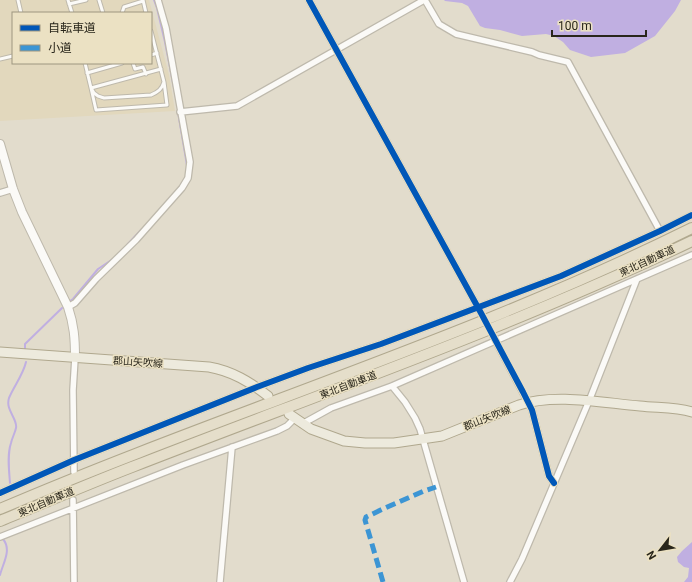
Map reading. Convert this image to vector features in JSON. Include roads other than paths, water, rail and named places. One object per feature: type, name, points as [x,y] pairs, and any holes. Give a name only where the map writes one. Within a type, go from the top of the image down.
[{"type":"highway","name":"東北自動車道","points":[[0,509],[137,454],[489,318],[608,268],[692,228]]},
{"type":"highway","name":"東北自動車道","points":[[0,522],[127,469],[530,313],[692,240]]},
{"type":"main road","name":"郡山矢吹線","points":[[0,352],[209,366],[236,374],[268,396]]},
{"type":"main road","name":"郡山矢吹線","points":[[296,419],[316,432],[344,441],[394,443],[442,436],[528,402],[548,399],[692,412]]},
{"type":"street","points":[[68,307],[75,302],[136,240],[188,180],[190,162],[166,28],[158,0]]},
{"type":"street","points":[[309,0],[481,313]]},
{"type":"street","points":[[180,112],[238,106],[424,0],[439,24],[456,34],[568,62],[660,231]]},
{"type":"street","points":[[0,144],[13,189],[22,212],[68,307],[75,334],[73,390],[74,472]]},
{"type":"street","points":[[0,193],[13,189]]},
{"type":"street","points":[[0,493],[74,460],[257,387],[308,368],[381,344],[561,276],[692,215]]},
{"type":"street","points":[[0,537],[184,465],[277,431],[296,419],[392,386],[495,339],[692,255]]},
{"type":"street","points":[[510,582],[522,559],[589,402],[637,279]]},
{"type":"street","points":[[495,339],[532,410],[549,476],[554,483]]},
{"type":"street","points":[[392,386],[405,402],[420,429],[464,582]]},
{"type":"street","points":[[220,582],[232,447]]},
{"type":"street","points":[[73,500],[74,582]]},
{"type":"lane","points":[[18,0],[21,12]]},
{"type":"lane","points":[[68,0],[72,12]]},
{"type":"lane","points":[[69,4],[86,0]]},
{"type":"lane","points":[[99,0],[103,12]]},
{"type":"lane","points":[[122,12],[124,7],[143,1],[146,12]]},
{"type":"lane","points":[[85,64],[96,110],[167,105],[164,82],[152,36]]},
{"type":"lane","points":[[152,55],[157,53]]},
{"type":"lane","points":[[0,59],[12,56]]},
{"type":"lane","points":[[87,72],[116,64]]},
{"type":"lane","points":[[133,64],[135,69],[143,67],[146,74]]},
{"type":"lane","points":[[91,88],[161,70]]},
{"type":"lane","points":[[91,88],[94,93],[104,98],[151,95],[161,89],[164,82]]},
{"type":"waterway","points":[[154,0],[165,42],[178,108]]},
{"type":"waterway","points":[[178,112],[187,165]]},
{"type":"waterway","points":[[127,245],[142,229]]},
{"type":"waterway","points":[[70,301],[98,269],[116,257]]},
{"type":"waterway","points":[[25,350],[25,344],[62,308]]},
{"type":"waterway","points":[[10,483],[9,452],[11,441],[16,430],[16,425],[8,402],[26,362]]},
{"type":"waterway","points":[[0,575],[7,552],[6,543],[3,539]]}]
